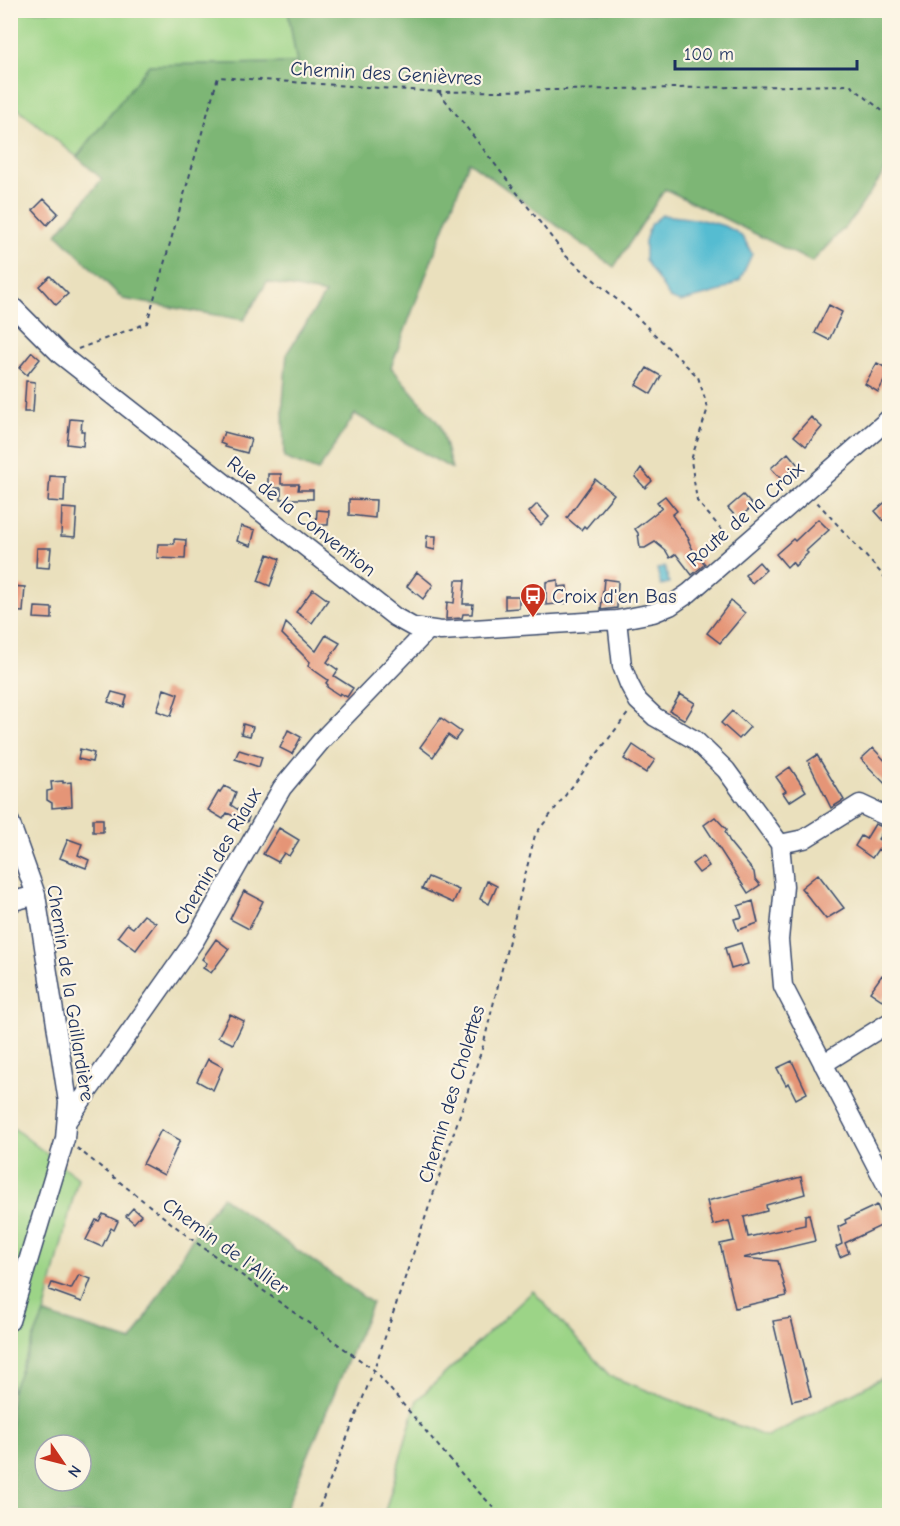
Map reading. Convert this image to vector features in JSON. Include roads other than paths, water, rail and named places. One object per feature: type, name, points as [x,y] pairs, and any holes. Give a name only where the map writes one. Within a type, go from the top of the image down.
[{"type":"street","name":"Rue de la Convention","points":[[10,304],[61,356],[395,617],[413,627],[428,630],[458,630],[617,620]]},
{"type":"street","name":"Route de la Croix","points":[[617,620],[653,613],[670,606],[890,418]]},
{"type":"street","points":[[617,620],[622,666],[638,701],[655,717],[695,740],[726,770],[780,844],[784,886],[779,940],[783,986],[890,1192]]},
{"type":"street","name":"Chemin des Riaux","points":[[10,1321],[66,1130],[195,940],[282,788],[322,740],[428,630]]},
{"type":"street","points":[[780,844],[804,839],[860,804],[890,818]]},
{"type":"street","name":"Chemin de la Gaillardière","points":[[10,822],[36,895],[68,1102],[66,1130]]},
{"type":"street","points":[[10,902],[36,895]]},
{"type":"street","points":[[823,1064],[890,1022]]},
{"type":"water","points":[[662,215],[705,221],[736,232],[752,254],[740,280],[721,291],[680,302],[670,298],[645,260],[645,241],[650,225]]},
{"type":"water","points":[[665,567],[669,583],[661,585],[657,569]]},
{"type":"place","name":"Croix d'en Bas","points":[[533,619]]}]
